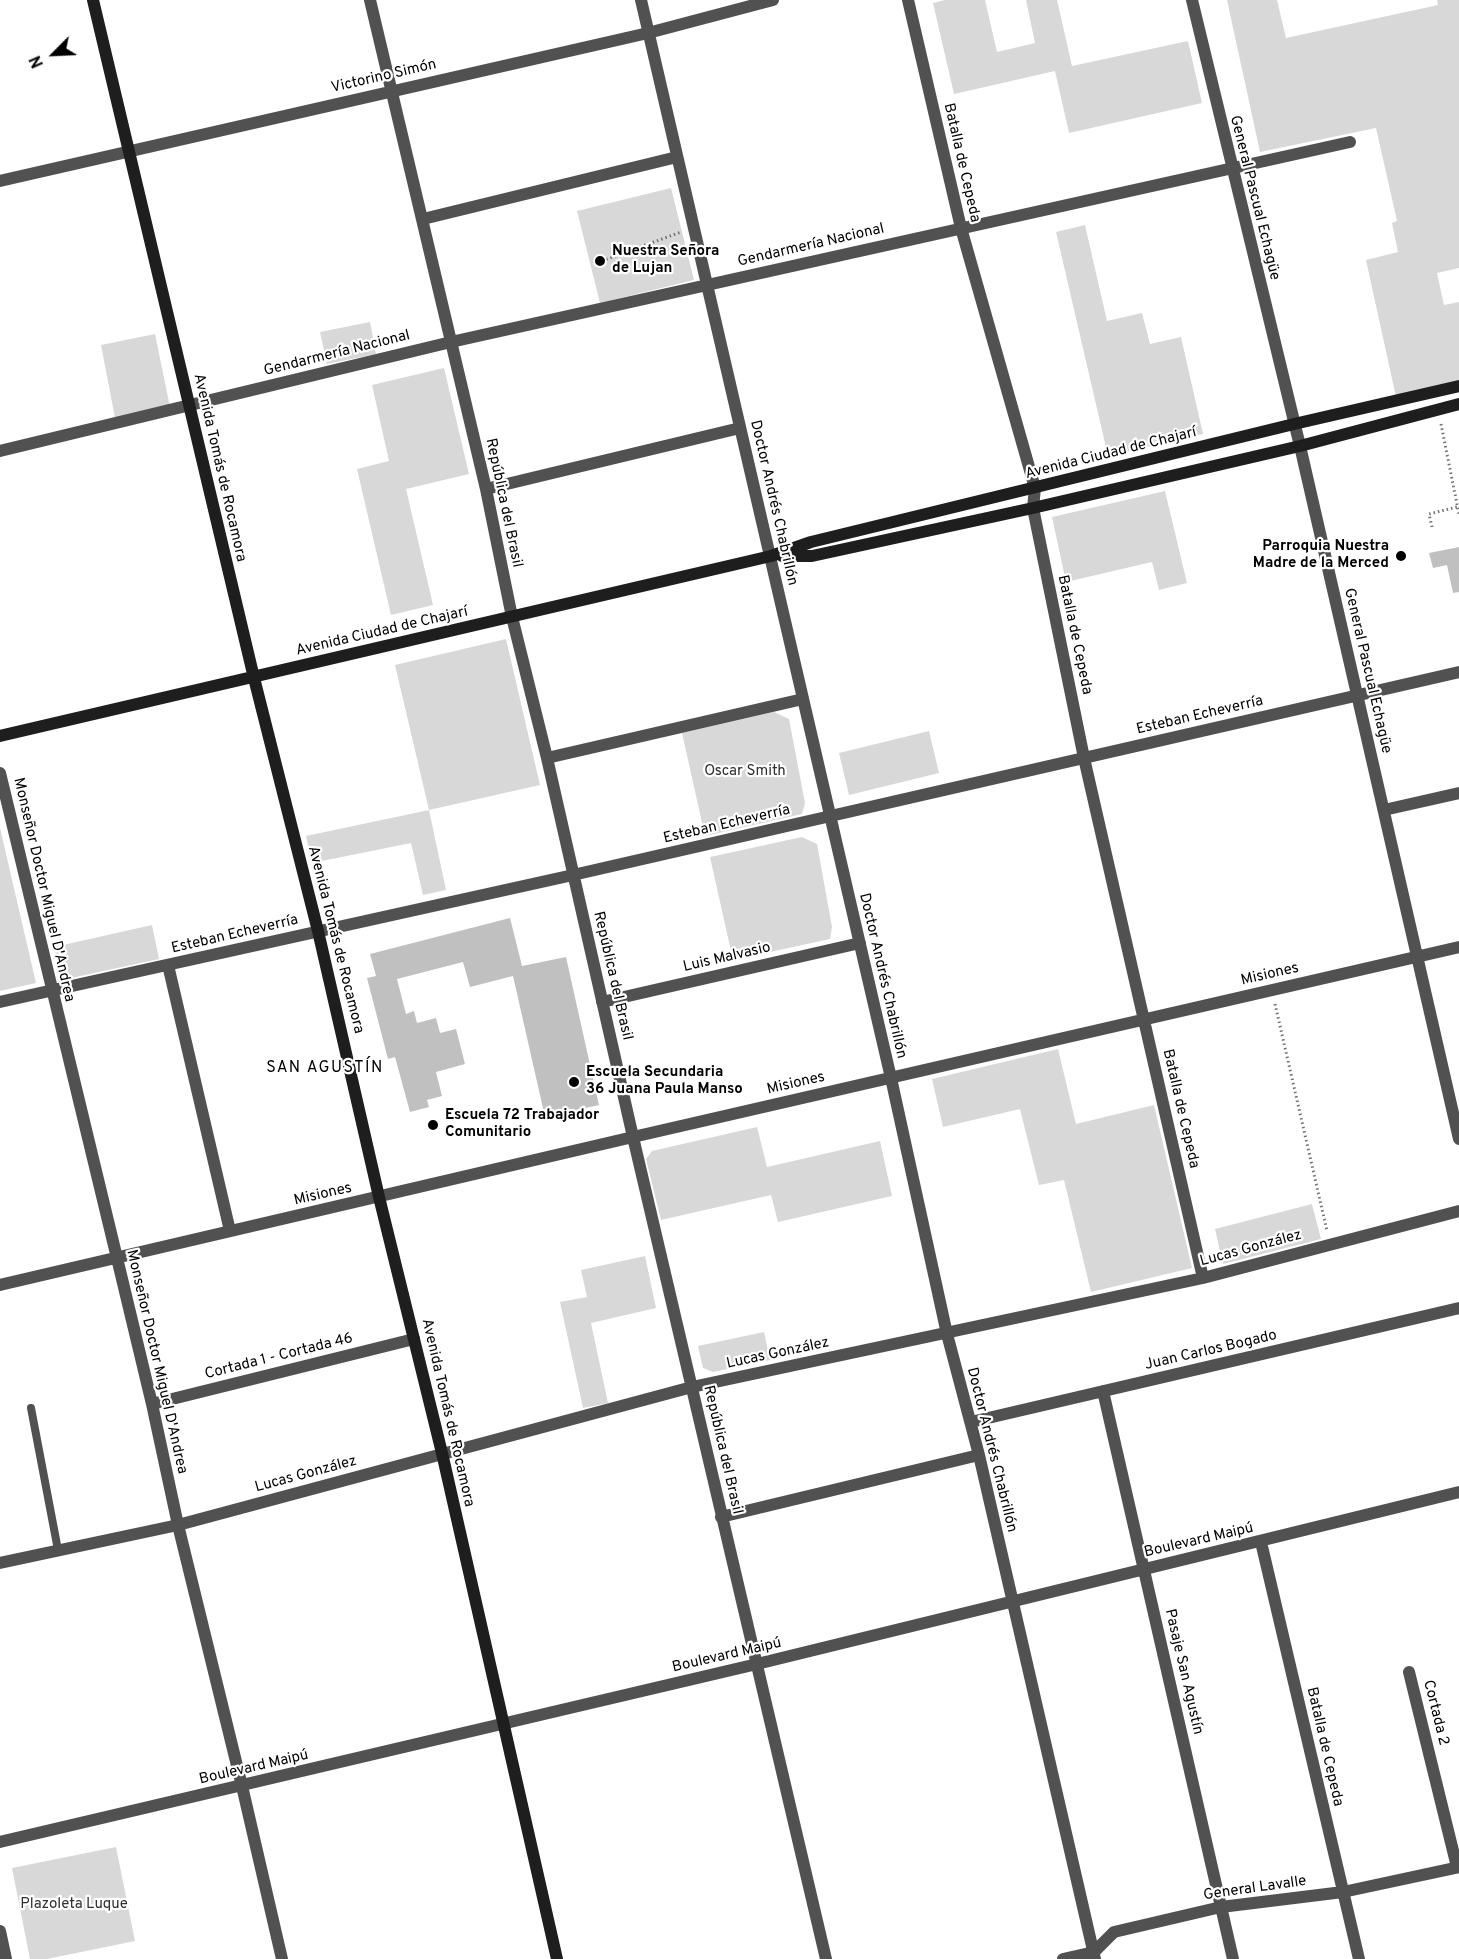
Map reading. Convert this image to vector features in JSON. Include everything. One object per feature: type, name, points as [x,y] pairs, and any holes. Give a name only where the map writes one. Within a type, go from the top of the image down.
[{"type":"main road","name":"Avenida Tomás de Rocamora","points":[[93,0],[442,1453],[557,1959]]},
{"type":"main road","name":"Avenida Ciudad de Chajarí","points":[[0,736],[771,556],[811,542],[1459,386]]},
{"type":"main road","name":"Avenida Ciudad de Chajarí","points":[[771,556],[812,556],[1033,508],[1300,446],[1459,404]]},
{"type":"street","name":"República del Brasil","points":[[370,0],[486,489],[512,617],[547,758],[633,1137],[826,1959]]},
{"type":"street","name":"Doctor Andrés Chabrillón","points":[[641,0],[891,1078],[947,1334],[979,1455],[1094,1955]]},
{"type":"street","name":"Victorino Simón","points":[[0,181],[648,33],[773,0]]},
{"type":"street","name":"Batalla de Cepeda","points":[[908,0],[961,228],[1035,489],[1033,508],[1084,758],[1203,1278]]},
{"type":"street","name":"General Pascual Echagüe","points":[[1192,0],[1231,169],[1300,446],[1459,1139]]},
{"type":"street","name":"Gendarmería Nacional","points":[[0,451],[451,342],[1350,142]]},
{"type":"street","points":[[423,219],[677,157]]},
{"type":"street","points":[[486,489],[740,428]]},
{"type":"street","name":"Esteban Echeverría","points":[[0,1002],[830,817],[1459,672]]},
{"type":"street","points":[[547,758],[803,699]]},
{"type":"street","name":"Monseñor Doctor Miguel D'Andrea","points":[[0,773],[152,1404],[178,1525],[282,1959]]},
{"type":"street","points":[[1384,810],[1459,793]]},
{"type":"street","name":"Luis Malvasio","points":[[602,1002],[860,943]]},
{"type":"street","name":"Misiones","points":[[0,1285],[1459,947]]},
{"type":"street","points":[[168,965],[230,1231]]},
{"type":"street","name":"Lucas González","points":[[0,1563],[178,1525],[692,1387],[1203,1278],[1459,1210]]},
{"type":"street","name":"Juan Carlos Bogado","points":[[971,1422],[1459,1308]]},
{"type":"street","name":"Cortada 1 - Cortada 46","points":[[152,1404],[414,1339]]},
{"type":"street","name":"Pasaje San Agustín","points":[[1103,1391],[1233,1959]]},
{"type":"street","points":[[722,1517],[979,1455]]},
{"type":"street","name":"Boulevard Maipú","points":[[0,1842],[757,1664],[1459,1492]]},
{"type":"street","name":"Batalla de Cepeda","points":[[1261,1542],[1359,1959]]},
{"type":"street","name":"Cortada 2","points":[[1409,1672],[1458,1867]]},
{"type":"street","name":"General Lavalle","points":[[1094,1955],[1114,1932],[1221,1907],[1343,1892],[1458,1867]]},
{"type":"street","points":[[0,1931],[6,1959]]},
{"type":"street","points":[[1063,1959],[1094,1955]]},
{"type":"lane","points":[[31,1408],[58,1550]]},
{"type":"path","points":[[602,261],[693,227]]},
{"type":"path","points":[[1438,409],[1459,514]]},
{"type":"path","points":[[1432,527],[1429,514],[1458,507]]},
{"type":"path","points":[[1272,990],[1330,1243]]},
{"type":"green space","points":[[945,0],[985,0],[997,52],[1035,43],[1026,0],[1057,0],[1072,66],[1188,41],[1202,103],[1069,133],[1055,71],[954,94],[933,3]]},
{"type":"green space","points":[[1227,0],[1277,0],[1286,38],[1438,5],[1437,0],[1459,0],[1459,268],[1437,273],[1444,305],[1459,302],[1459,384],[1396,397],[1366,260],[1398,252],[1392,223],[1397,221],[1376,128],[1260,152]]},
{"type":"green space","points":[[671,188],[694,280],[600,303],[577,211]]},
{"type":"green space","points":[[1085,225],[1107,321],[1142,313],[1150,344],[1181,337],[1203,434],[1108,456],[1056,232]]},
{"type":"green space","points":[[370,322],[376,354],[327,364],[320,332]]},
{"type":"green space","points":[[155,334],[170,407],[115,418],[101,345]]},
{"type":"green space","points":[[444,368],[469,474],[406,489],[433,605],[391,615],[357,469],[389,461],[372,385]]},
{"type":"green space","points":[[1165,491],[1187,583],[1159,590],[1152,562],[1066,582],[1052,517]]},
{"type":"green space","points":[[506,639],[540,785],[429,810],[395,665]]},
{"type":"green space","name":"Oscar Smith","points":[[774,712],[789,719],[805,803],[802,814],[705,836],[682,733]]},
{"type":"green space","points":[[929,731],[939,773],[849,795],[839,753]]},
{"type":"green space","points":[[429,810],[446,890],[423,895],[411,843],[312,863],[306,836]]},
{"type":"green space","points":[[0,828],[36,983],[0,991]]},
{"type":"green space","points":[[802,837],[817,844],[832,927],[830,939],[733,960],[710,857]]},
{"type":"green space","points":[[152,925],[159,959],[62,980],[54,947]]},
{"type":"green space","points":[[1058,1049],[1076,1124],[1154,1105],[1192,1268],[1091,1292],[1064,1180],[1039,1185],[1020,1109],[943,1127],[932,1079]]},
{"type":"green space","points":[[757,1127],[767,1167],[880,1141],[892,1196],[778,1222],[771,1195],[661,1220],[646,1159],[652,1151]]},
{"type":"green space","points":[[1312,1204],[1321,1239],[1223,1264],[1215,1229]]},
{"type":"green space","points":[[645,1256],[656,1308],[591,1323],[608,1403],[583,1408],[560,1302],[587,1297],[581,1270]]},
{"type":"green space","points":[[764,1332],[770,1360],[713,1372],[703,1368],[698,1346]]},
{"type":"green space","name":"Plazoleta Luque","points":[[116,1847],[135,1941],[47,1959],[30,1959],[12,1868]]},
{"type":"building","points":[[1459,547],[1459,592],[1453,593],[1447,565],[1433,568],[1429,553]]},
{"type":"building","points":[[510,918],[522,966],[566,957],[599,1105],[545,1117],[513,976],[470,987],[463,962],[397,979],[406,1014],[414,1011],[417,1023],[436,1018],[440,1033],[456,1029],[465,1064],[436,1072],[442,1096],[427,1100],[429,1107],[410,1112],[395,1057],[388,1059],[367,978],[376,976],[370,954]]},
{"type":"place","name":"Nuestra Señora de Lujan","points":[[600,261]]},
{"type":"place","name":"Parroquia Nuestra Madre de la Merced","points":[[1401,556]]},
{"type":"place","name":"Escuela Secundaria 36 Juana Paula Manso","points":[[574,1082]]},
{"type":"place","name":"Escuela 72 Trabajador Comunitario","points":[[433,1125]]},
{"type":"district","name":"SAN AGUSTÍN","points":[[325,1069]]}]
